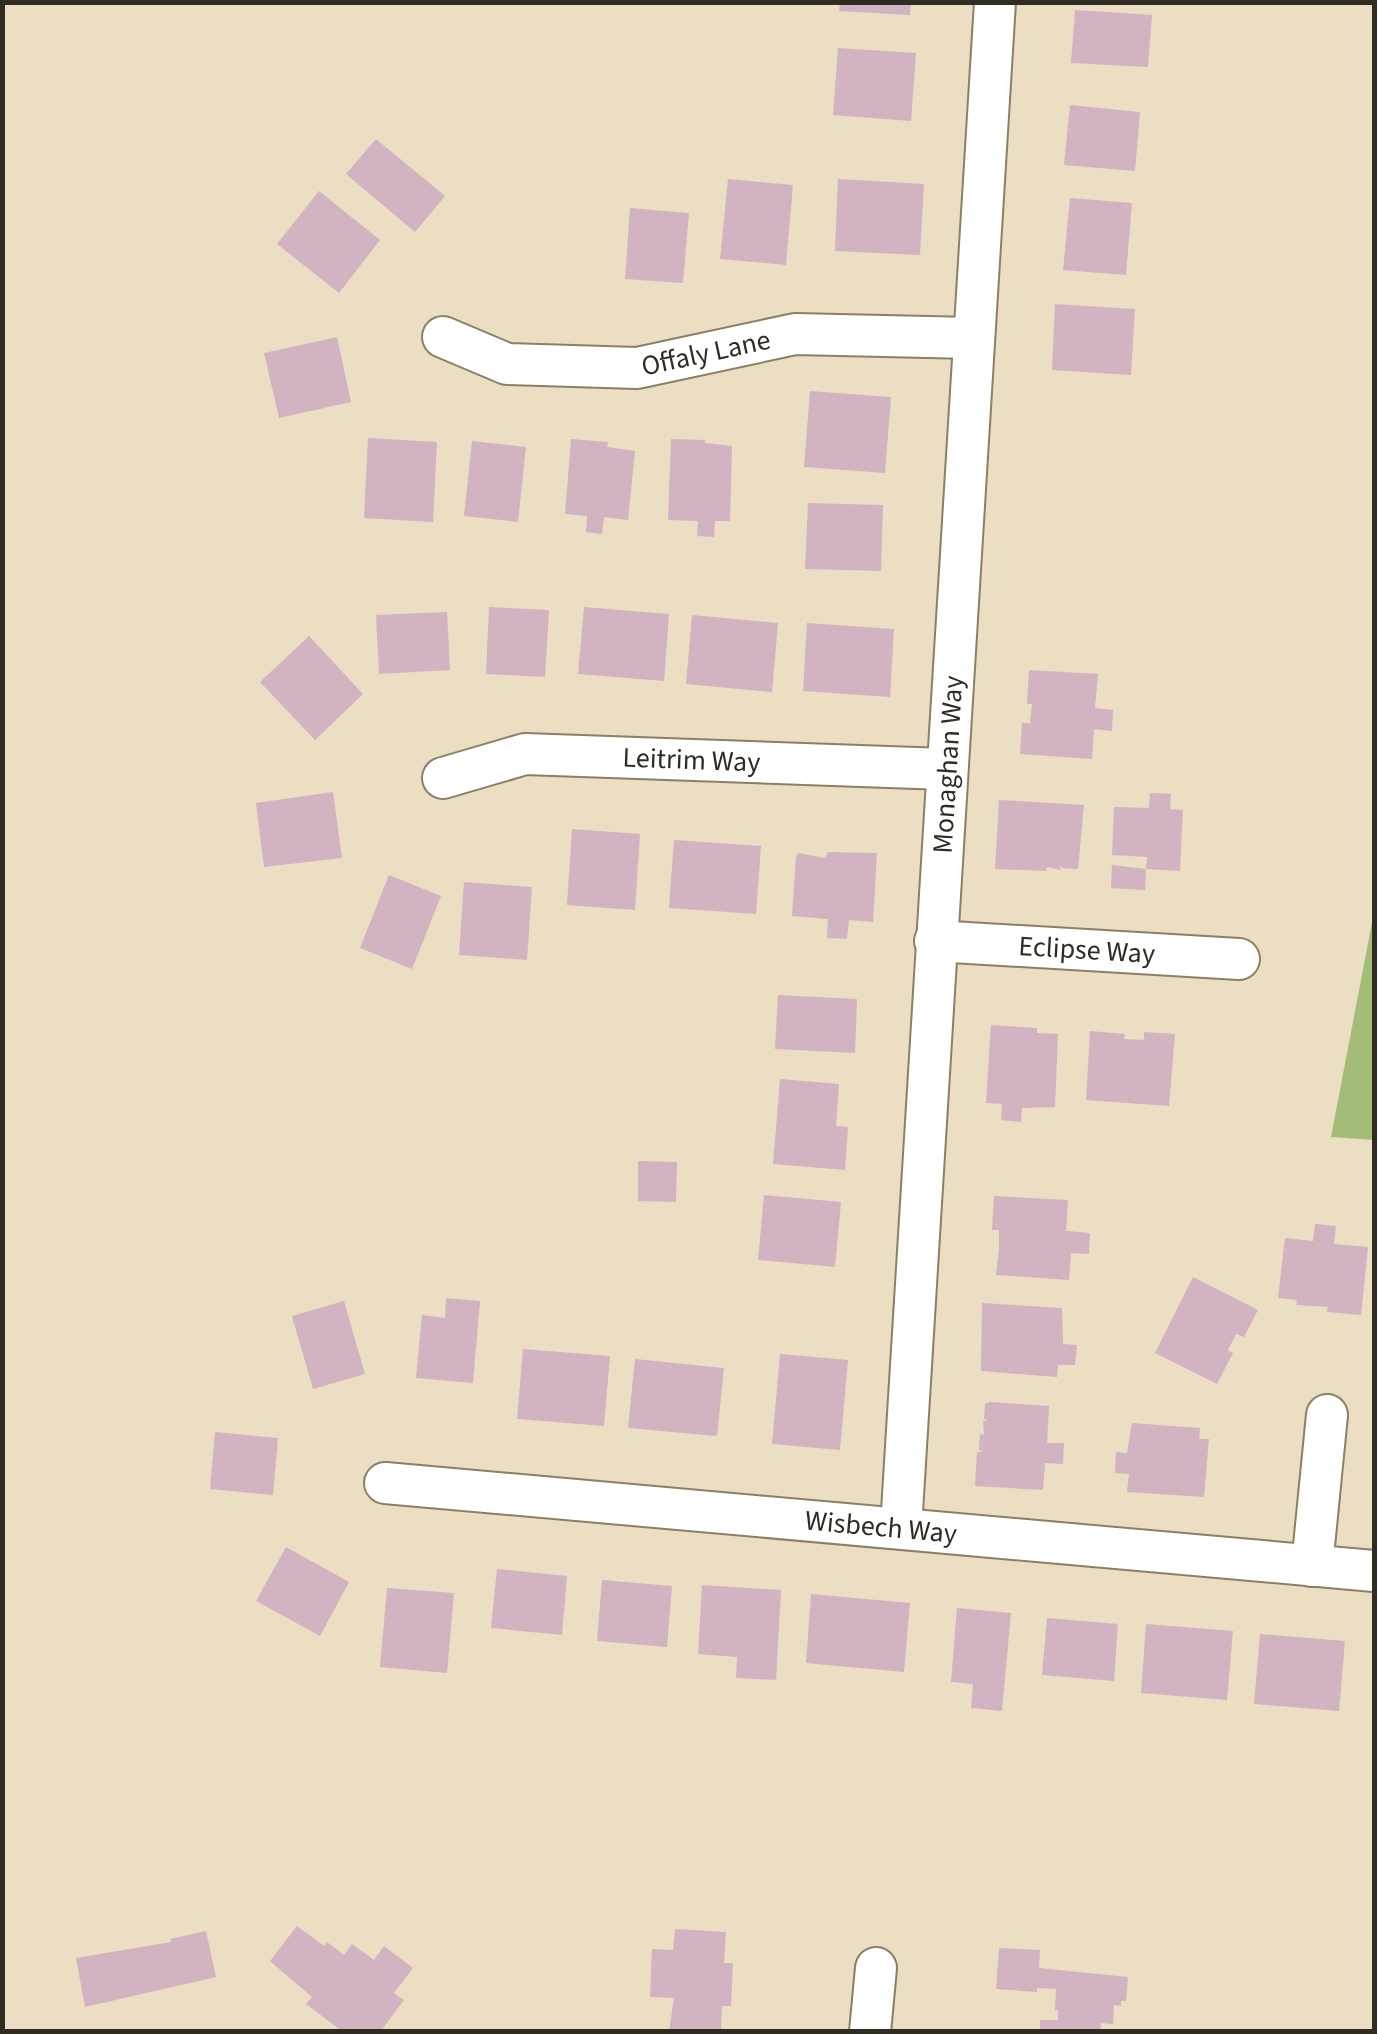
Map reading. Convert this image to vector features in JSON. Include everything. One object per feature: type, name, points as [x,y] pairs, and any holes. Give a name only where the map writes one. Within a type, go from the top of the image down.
[{"type":"street","name":"Monaghan Way","points":[[900,1528],[995,2]]},
{"type":"street","name":"Offaly Lane","points":[[443,337],[507,364],[637,368],[795,334],[972,338]]},
{"type":"street","name":"Leitrim Way","points":[[443,778],[525,754],[946,769]]},
{"type":"street","name":"Eclipse Way","points":[[935,941],[1239,959]]},
{"type":"street","points":[[1312,1566],[1327,1414]]},
{"type":"street","name":"Wisbech Way","points":[[385,1483],[1374,1571]]},
{"type":"street","points":[[870,2032],[876,1968]]},
{"type":"green space","points":[[1374,912],[1374,1140],[1331,1137]]},
{"type":"building","points":[[840,2],[911,2],[910,15],[839,11]]},
{"type":"building","points":[[1075,10],[1152,15],[1148,67],[1071,63]]},
{"type":"building","points":[[838,48],[916,53],[911,121],[833,115]]},
{"type":"building","points":[[1070,105],[1140,112],[1135,171],[1064,165]]},
{"type":"building","points":[[376,139],[445,196],[415,232],[346,174]]},
{"type":"building","points":[[728,179],[793,185],[786,265],[720,259]]},
{"type":"building","points":[[838,179],[924,184],[920,255],[835,251]]},
{"type":"building","points":[[319,191],[380,240],[339,293],[277,244]]},
{"type":"building","points":[[1070,198],[1132,203],[1126,275],[1063,270]]},
{"type":"building","points":[[630,208],[689,213],[683,283],[625,279]]},
{"type":"building","points":[[1055,304],[1135,309],[1131,375],[1052,370]]},
{"type":"building","points":[[337,337],[351,402],[279,418],[264,353]]},
{"type":"building","points":[[810,391],[891,397],[885,473],[804,467]]},
{"type":"building","points":[[368,438],[437,442],[433,522],[364,518]]},
{"type":"building","points":[[571,439],[608,442],[607,447],[635,451],[628,520],[604,517],[602,534],[586,532],[587,516],[565,514]]},
{"type":"building","points":[[671,439],[732,446],[730,521],[715,521],[714,537],[697,536],[698,521],[668,520]]},
{"type":"building","points":[[472,441],[526,447],[518,522],[464,516]]},
{"type":"building","points":[[808,503],[883,505],[881,571],[805,569]]},
{"type":"building","points":[[489,607],[549,610],[545,677],[486,674]]},
{"type":"building","points":[[584,607],[669,614],[664,681],[578,674]]},
{"type":"building","points":[[447,612],[450,670],[379,674],[376,615]]},
{"type":"building","points":[[692,615],[778,623],[772,692],[686,684]]},
{"type":"building","points":[[807,623],[894,629],[890,697],[803,691]]},
{"type":"building","points":[[309,636],[363,694],[315,740],[260,682]]},
{"type":"building","points":[[1029,670],[1098,674],[1095,708],[1113,710],[1112,731],[1094,729],[1092,759],[1020,754],[1022,723],[1030,723]]},
{"type":"building","points":[[333,792],[342,858],[264,867],[256,803]]},
{"type":"building","points":[[1150,793],[1171,794],[1170,809],[1183,810],[1180,871],[1146,869],[1147,857],[1112,855],[1114,807],[1149,808]]},
{"type":"building","points":[[999,800],[1084,805],[1078,869],[1061,865],[1060,870],[1047,867],[1046,871],[995,869]]},
{"type":"building","points":[[572,829],[640,834],[635,910],[567,905]]},
{"type":"building","points":[[674,840],[761,846],[756,914],[669,908]]},
{"type":"building","points":[[828,852],[877,853],[873,922],[849,920],[847,939],[827,938],[828,919],[792,916],[798,853],[825,858]]},
{"type":"building","points":[[1112,865],[1146,869],[1145,890],[1111,888]]},
{"type":"building","points":[[389,875],[441,896],[412,969],[360,948]]},
{"type":"building","points":[[464,882],[532,887],[527,960],[459,955]]},
{"type":"building","points":[[778,995],[857,999],[855,1053],[775,1049]]},
{"type":"building","points":[[991,1025],[1037,1028],[1037,1033],[1058,1034],[1055,1107],[1022,1108],[1021,1122],[1001,1120],[1002,1104],[986,1103]]},
{"type":"building","points":[[1090,1031],[1144,1040],[1144,1032],[1175,1034],[1169,1106],[1086,1100]]},
{"type":"building","points":[[780,1079],[839,1084],[836,1126],[848,1127],[845,1170],[773,1164]]},
{"type":"building","points":[[638,1161],[677,1162],[676,1202],[638,1201]]},
{"type":"building","points":[[764,1195],[841,1202],[835,1267],[758,1260]]},
{"type":"building","points":[[994,1196],[1068,1200],[1066,1231],[1090,1233],[1089,1254],[1071,1253],[1069,1280],[996,1275],[999,1230],[992,1230]]},
{"type":"building","points":[[1315,1224],[1336,1226],[1334,1244],[1368,1247],[1361,1315],[1327,1312],[1328,1307],[1296,1305],[1297,1300],[1278,1298],[1285,1238],[1313,1241]]},
{"type":"building","points":[[1193,1277],[1258,1310],[1244,1337],[1236,1334],[1228,1350],[1233,1353],[1217,1384],[1155,1353]]},
{"type":"building","points":[[446,1298],[480,1301],[473,1383],[416,1378],[422,1315],[445,1318]]},
{"type":"building","points":[[344,1301],[365,1374],[313,1389],[292,1316]]},
{"type":"building","points":[[982,1303],[1062,1308],[1063,1344],[1077,1345],[1075,1365],[1058,1365],[1057,1377],[981,1371]]},
{"type":"building","points":[[523,1349],[610,1356],[604,1426],[517,1419]]},
{"type":"building","points":[[780,1354],[848,1360],[840,1450],[772,1444]]},
{"type":"building","points":[[635,1359],[724,1368],[717,1436],[628,1428]]},
{"type":"building","points":[[985,1404],[1049,1406],[1047,1443],[1064,1443],[1063,1464],[1045,1463],[1043,1490],[975,1486],[977,1452],[983,1452],[979,1450],[980,1434],[984,1435],[983,1421],[988,1421],[984,1419]]},
{"type":"building","points":[[1132,1423],[1200,1428],[1199,1439],[1209,1439],[1204,1497],[1127,1492],[1129,1474],[1115,1473],[1116,1452],[1127,1453]]},
{"type":"building","points":[[215,1432],[278,1438],[273,1495],[210,1489]]},
{"type":"building","points":[[286,1547],[349,1582],[320,1636],[256,1601]]},
{"type":"building","points":[[497,1569],[567,1576],[562,1635],[491,1628]]},
{"type":"building","points":[[602,1580],[672,1586],[667,1647],[597,1641]]},
{"type":"building","points":[[702,1585],[781,1590],[776,1680],[736,1678],[737,1657],[698,1654]]},
{"type":"building","points":[[387,1588],[454,1593],[447,1673],[380,1667]]},
{"type":"building","points":[[811,1594],[910,1603],[904,1672],[806,1663]]},
{"type":"building","points":[[957,1608],[1011,1613],[1002,1711],[971,1708],[973,1684],[951,1682]]},
{"type":"building","points":[[1047,1618],[1118,1624],[1114,1681],[1042,1675]]},
{"type":"building","points":[[1146,1624],[1233,1631],[1227,1700],[1141,1693]]},
{"type":"building","points":[[1260,1634],[1345,1641],[1339,1711],[1254,1704]]},
{"type":"building","points":[[297,1926],[344,1955],[352,1944],[374,1960],[384,1946],[413,1968],[394,1993],[404,2000],[380,2032],[343,2032],[306,2004],[312,1997],[270,1961]]},
{"type":"building","points":[[675,1929],[726,1932],[724,1963],[733,1963],[731,2006],[722,2006],[721,2032],[669,2032],[674,1998],[650,1997],[652,1949],[673,1950]]},
{"type":"building","points":[[206,1931],[216,1977],[85,2007],[76,1958],[171,1942],[170,1939]]},
{"type":"building","points":[[999,1948],[1040,1950],[1039,1968],[1128,1977],[1126,2001],[1121,2001],[1121,2006],[1114,2005],[1113,2024],[1101,2023],[1100,2032],[1040,2032],[1040,2020],[1058,2020],[1056,1989],[996,1989]]}]
